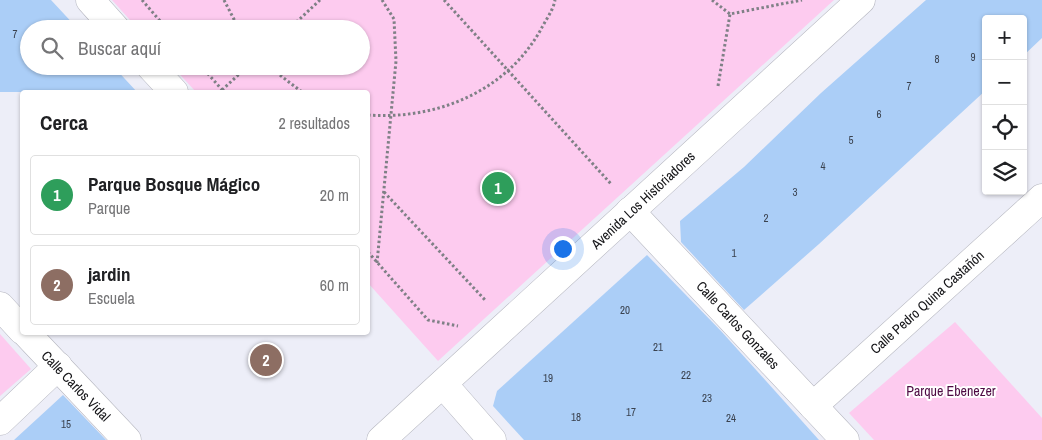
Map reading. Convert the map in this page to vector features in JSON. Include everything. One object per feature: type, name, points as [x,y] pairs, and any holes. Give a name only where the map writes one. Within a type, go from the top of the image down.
[{"type":"street","points":[[90,0],[108,20]]},
{"type":"street","name":"Avenida Los Historiadores","points":[[381,440],[861,0]]},
{"type":"street","points":[[158,75],[172,90]]},
{"type":"street","name":"Calle Pedro Quina Castañón","points":[[813,406],[1042,198]]},
{"type":"street","name":"Calle Carlos Gonzales","points":[[630,211],[845,440]]},
{"type":"street","name":"Calle Carlos Vidal","points":[[0,306],[20,327]]},
{"type":"street","name":"Calle Carlos Vidal","points":[[28,335],[127,440]]},
{"type":"street","points":[[0,421],[58,366]]},
{"type":"street","points":[[443,384],[492,440]]},
{"type":"path","points":[[142,0],[159,20]]},
{"type":"path","points":[[224,0],[234,20]]},
{"type":"path","points":[[298,20],[320,0]]},
{"type":"path","points":[[377,263],[396,61],[394,19],[382,0]]},
{"type":"path","points":[[444,0],[612,185]]},
{"type":"path","points":[[370,115],[390,117],[435,111],[476,94],[509,71],[535,39],[555,0]]},
{"type":"path","points":[[712,0],[730,14],[802,0]]},
{"type":"path","points":[[710,93],[718,86],[730,14]]},
{"type":"path","points":[[209,75],[222,90]]},
{"type":"path","points":[[224,90],[239,75]]},
{"type":"path","points":[[280,75],[299,90]]},
{"type":"path","points":[[605,191],[619,178]]},
{"type":"path","points":[[384,192],[487,302]]},
{"type":"path","points":[[370,254],[428,320],[460,326]]},
{"type":"path","points":[[480,308],[494,295]]},
{"type":"green space","points":[[112,0],[834,0],[438,361],[370,285],[370,90],[194,90],[180,75],[370,75],[370,20],[130,20]]},
{"type":"green space","name":"Parque Ebenezer","points":[[955,322],[1042,418],[1042,440],[874,440],[849,413]]},
{"type":"green space","points":[[0,334],[31,369],[0,396]]},
{"type":"building","points":[[0,0],[51,0],[70,20],[20,20],[20,75],[121,75],[135,90],[20,90],[20,92],[0,92]]},
{"type":"building","points":[[926,0],[1042,0],[1042,38],[1027,52],[1027,15],[982,15],[982,94],[819,244],[744,310],[681,242],[680,221],[744,167],[821,93]]},
{"type":"building","points":[[647,255],[721,331],[819,440],[524,440],[493,406],[497,391]]},
{"type":"building","points":[[63,395],[106,440],[14,440],[50,407]]},
{"type":"place","name":"Parque Bosque Mágico","points":[[498,188]]},
{"type":"place","name":"jardin","points":[[266,360]]}]
